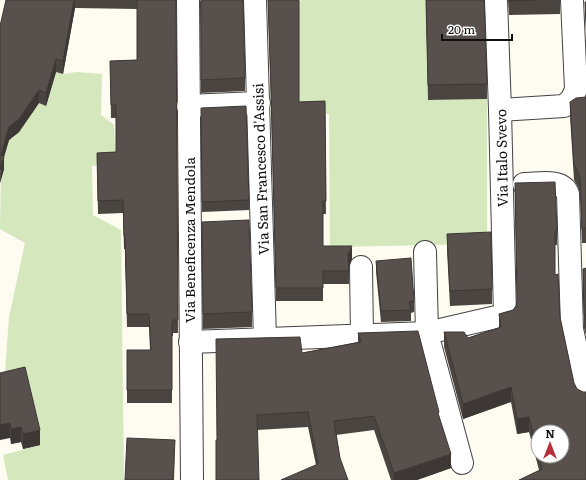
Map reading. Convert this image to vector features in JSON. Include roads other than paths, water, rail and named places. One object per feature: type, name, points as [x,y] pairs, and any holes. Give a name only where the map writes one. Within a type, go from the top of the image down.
[{"type":"street","name":"Via Beneficenza Mendola","points":[[188,0],[192,480]]},
{"type":"street","name":"Via San Francesco d'Assisi","points":[[256,0],[265,339]]},
{"type":"street","name":"Via Italo Svevo","points":[[427,333],[505,315],[496,0]]},
{"type":"street","points":[[500,110],[564,106],[572,99],[576,89],[572,0]]},
{"type":"street","points":[[188,106],[259,103]]},
{"type":"street","points":[[502,184],[554,183],[559,184],[568,194],[572,329],[581,346],[586,395]]},
{"type":"street","points":[[240,223],[262,222]]},
{"type":"street","points":[[189,225],[211,224]]},
{"type":"street","points":[[425,252],[427,333],[462,463]]},
{"type":"street","points":[[361,267],[362,336]]},
{"type":"street","points":[[190,342],[427,333]]}]
